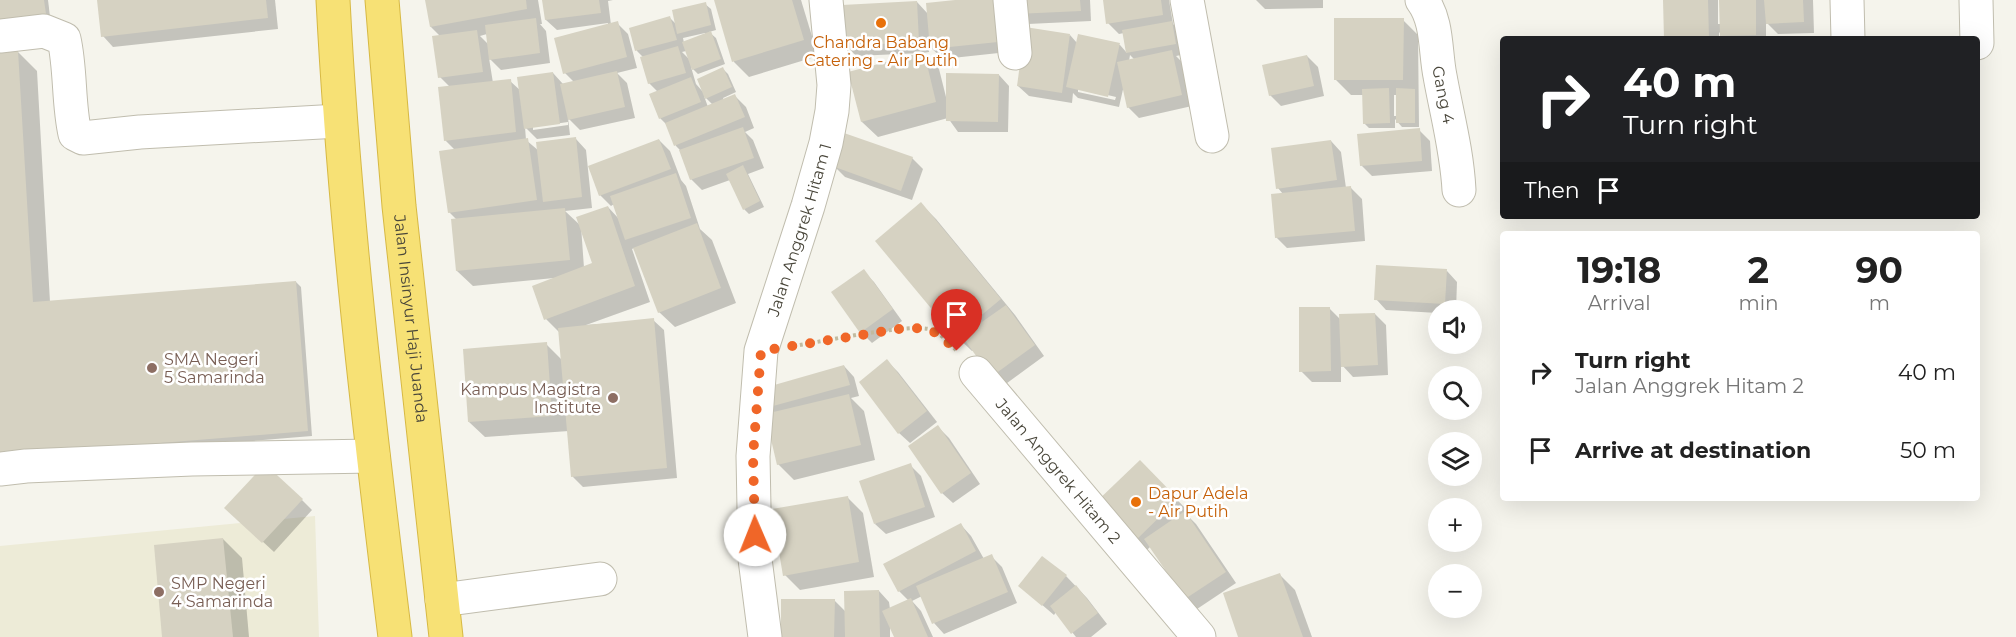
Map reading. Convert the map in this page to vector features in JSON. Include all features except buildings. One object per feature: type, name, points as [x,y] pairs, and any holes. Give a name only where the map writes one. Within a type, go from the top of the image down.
[{"type":"highway","points":[[333,0],[339,121],[373,456],[395,637]]},
{"type":"highway","name":"Jalan Insinyur Haji Juanda","points":[[382,0],[399,206],[446,637]]},
{"type":"street","name":"Jalan Anggrek Hitam 1","points":[[765,637],[755,559],[753,456],[761,351],[808,206],[826,143],[832,111],[834,85],[826,0]]},
{"type":"street","points":[[1010,0],[1015,53]]},
{"type":"street","points":[[1187,0],[1212,136]]},
{"type":"street","name":"Gang 4","points":[[1422,0],[1434,32],[1439,74],[1458,164],[1459,190]]},
{"type":"street","points":[[1847,0],[1848,36]]},
{"type":"street","points":[[1976,0],[1977,36]]},
{"type":"street","points":[[0,36],[45,31],[64,39],[68,56],[72,121],[75,134],[82,138],[140,132],[339,121]]},
{"type":"street","name":"Jalan Anggrek Hitam 2","points":[[976,373],[1199,637]]},
{"type":"street","points":[[0,469],[192,459],[373,456]]},
{"type":"street","points":[[442,600],[600,579]]},
{"type":"path","points":[[761,351],[905,328],[924,328],[935,331],[944,338],[976,373]]},
{"type":"shaded area","name":"SMP Negeri 4 Samarinda","points":[[315,516],[319,637],[0,637],[0,546]]},
{"type":"place","name":"Chandra Babang Catering - Air Putih","points":[[881,23]]},
{"type":"place","name":"SMA Negeri 5 Samarinda","points":[[152,368]]},
{"type":"place","name":"Kampus Magistra Institute","points":[[613,398]]},
{"type":"place","name":"Dapur Adela - Air Putih","points":[[1136,502]]},
{"type":"place","name":"SMP Negeri 4 Samarinda","points":[[159,592]]},
{"type":"route","points":[[755,535],[753,456],[761,351],[905,328],[924,328],[935,331],[957,351]]}]
